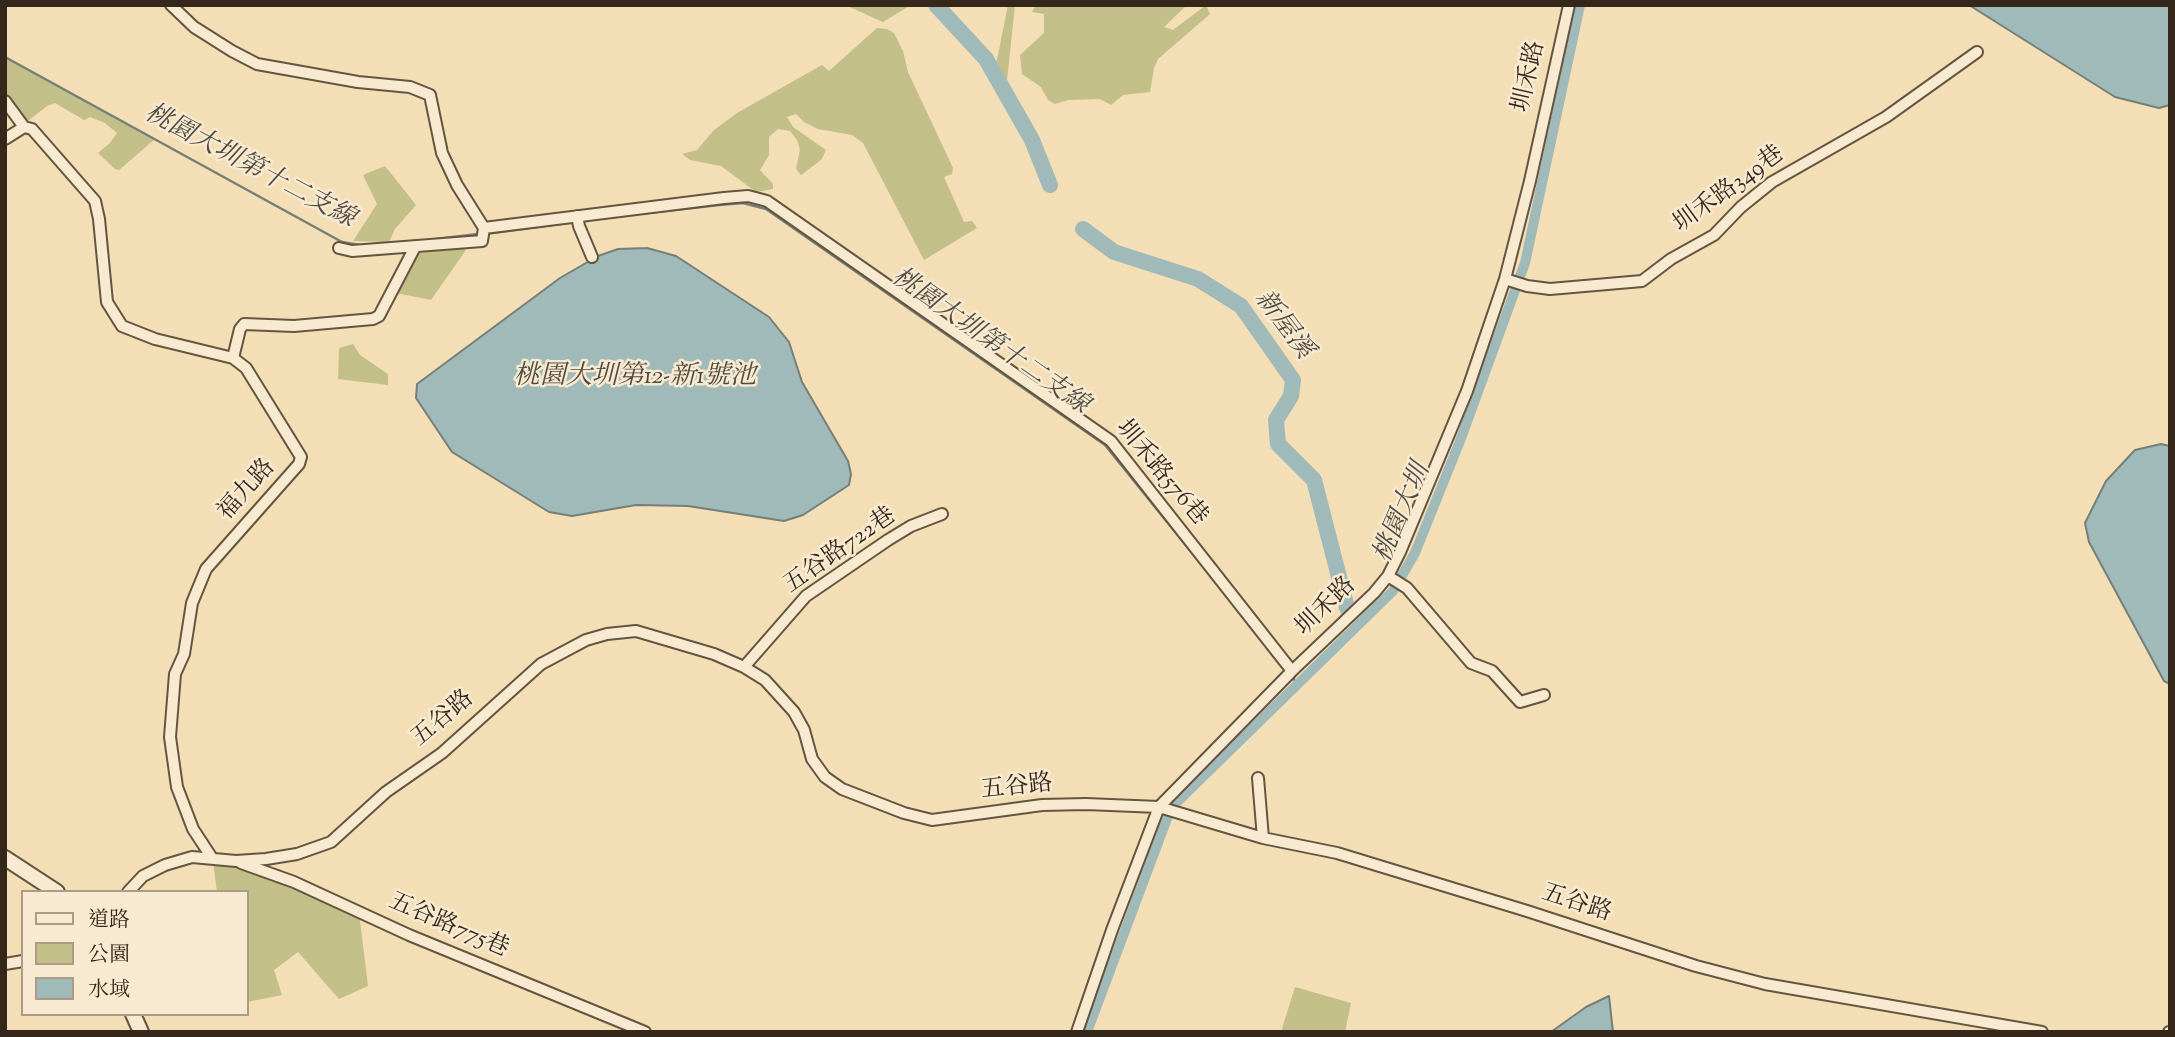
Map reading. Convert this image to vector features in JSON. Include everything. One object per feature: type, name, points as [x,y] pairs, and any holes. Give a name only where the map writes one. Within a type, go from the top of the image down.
[{"type":"street","points":[[171,5],[194,27],[257,64],[358,82],[410,87],[430,95],[442,153],[457,186],[484,228],[482,241],[352,251],[339,248]]},
{"type":"street","name":"圳禾路","points":[[1077,1032],[1112,930],[1164,809],[1292,671],[1390,577],[1467,391],[1508,280],[1569,5]]},
{"type":"street","name":"圳禾路349巷","points":[[1508,280],[1550,289],[1642,281],[1671,259],[1714,235],[1741,207],[1772,182],[1886,117],[1977,52]]},
{"type":"street","points":[[5,101],[24,127],[32,129],[95,201],[107,302],[122,326],[155,339],[233,358],[240,329],[244,324],[294,326],[373,319],[379,316],[415,247]]},
{"type":"street","points":[[5,139],[24,127]]},
{"type":"street","name":"圳禾路576巷","points":[[484,228],[748,196],[767,201],[1111,441],[1292,671]]},
{"type":"street","points":[[577,216],[592,257]]},
{"type":"street","name":"福九路","points":[[212,858],[192,829],[177,787],[170,737],[175,674],[184,654],[192,603],[206,569],[299,464],[300,457],[246,368],[233,358]]},
{"type":"street","name":"五谷路722巷","points":[[744,667],[806,596],[911,526],[943,514]]},
{"type":"street","points":[[1390,577],[1404,584],[1471,663],[1492,671],[1520,702],[1544,695]]},
{"type":"street","name":"五谷路","points":[[130,890],[143,876],[165,864],[192,857],[236,860],[297,854],[331,842],[386,792],[442,753],[541,664],[586,640],[636,631],[714,654],[765,680],[794,712],[804,730],[812,759],[825,777],[842,789],[904,813],[932,820],[1042,805],[1086,804],[1164,809],[1263,838],[1337,853],[1695,965],[1765,984],[2042,1032]]},
{"type":"street","points":[[1258,778],[1263,838]]},
{"type":"street","points":[[5,858],[54,890]]},
{"type":"street","name":"五谷路775巷","points":[[236,860],[294,882],[409,935],[645,1032]]},
{"type":"green space","points":[[845,5],[911,5],[883,22]]},
{"type":"green space","points":[[1008,5],[1015,5],[1007,81],[996,65]]},
{"type":"green space","points":[[1036,5],[1187,5],[1164,27],[1173,30],[1206,5],[1210,14],[1158,59],[1150,92],[1123,95],[1111,105],[1100,99],[1068,100],[1055,104],[1048,100],[1041,87],[1022,74],[1020,55],[1044,33],[1044,14],[1032,12]]},
{"type":"green space","points":[[877,28],[894,33],[903,51],[908,72],[953,168],[952,174],[944,177],[964,222],[972,221],[977,228],[924,260],[863,143],[852,135],[818,129],[804,122],[796,114],[787,117],[793,127],[826,150],[821,160],[801,175],[796,169],[800,150],[797,140],[790,131],[778,129],[769,137],[769,155],[760,170],[773,184],[773,189],[756,192],[721,166],[690,160],[682,154],[697,150],[714,130],[737,113],[822,65],[829,71]]},
{"type":"green space","points":[[5,57],[154,140],[119,170],[98,153],[117,133],[105,123],[90,117],[84,120],[55,103],[28,121],[24,119],[5,100]]},
{"type":"green space","points":[[385,166],[416,205],[395,229],[389,242],[353,241],[377,204],[363,175]]},
{"type":"green space","points":[[461,247],[466,250],[431,300],[391,292],[411,254]]},
{"type":"green space","points":[[353,344],[360,355],[388,374],[388,385],[338,379],[339,348]]},
{"type":"green space","points":[[213,861],[245,869],[359,913],[368,986],[339,999],[298,952],[274,970],[282,995],[248,1002],[248,890],[217,890]]},
{"type":"green space","points":[[1295,987],[1351,1003],[1345,1032],[1281,1032]]},
{"type":"water","points":[[1969,5],[2170,5],[2170,105],[2159,108],[2115,97]]},
{"type":"water","name":"桃園大圳第12-新1號池","points":[[647,248],[676,256],[769,317],[789,342],[802,382],[848,461],[851,474],[849,485],[803,515],[784,521],[688,506],[636,505],[572,516],[549,512],[452,452],[416,398],[417,384],[560,278],[598,256],[618,249]]},
{"type":"water","points":[[2161,444],[2170,446],[2170,684],[2164,681],[2089,542],[2085,523],[2106,481],[2135,450]]},
{"type":"water","points":[[1609,996],[1613,1032],[1551,1032],[1586,1007]]},
{"type":"waterway","name":"新屋溪","points":[[936,5],[986,59],[1032,140],[1050,185]]},
{"type":"waterway","name":"桃園大圳","points":[[1087,1032],[1171,808],[1393,591],[1415,553],[1460,441],[1525,263],[1580,5]]},
{"type":"waterway","name":"桃園大圳第十二支線","points":[[5,57],[342,242],[360,245]]},
{"type":"waterway","name":"桃園大圳第十二支線","points":[[595,219],[743,203],[766,209],[1105,445],[1234,605]]},
{"type":"waterway","name":"桃園大圳第十二支線","points":[[485,234],[575,222]]},
{"type":"waterway","name":"新屋溪","points":[[1083,229],[1114,252],[1198,279],[1241,306],[1293,380],[1291,396],[1276,420],[1278,444],[1314,480],[1347,608]]},
{"type":"waterway","name":"桃園大圳第十二支線","points":[[436,239],[478,234]]},
{"type":"waterway","name":"桃園大圳第十二支線","points":[[1291,676],[1298,684]]}]
